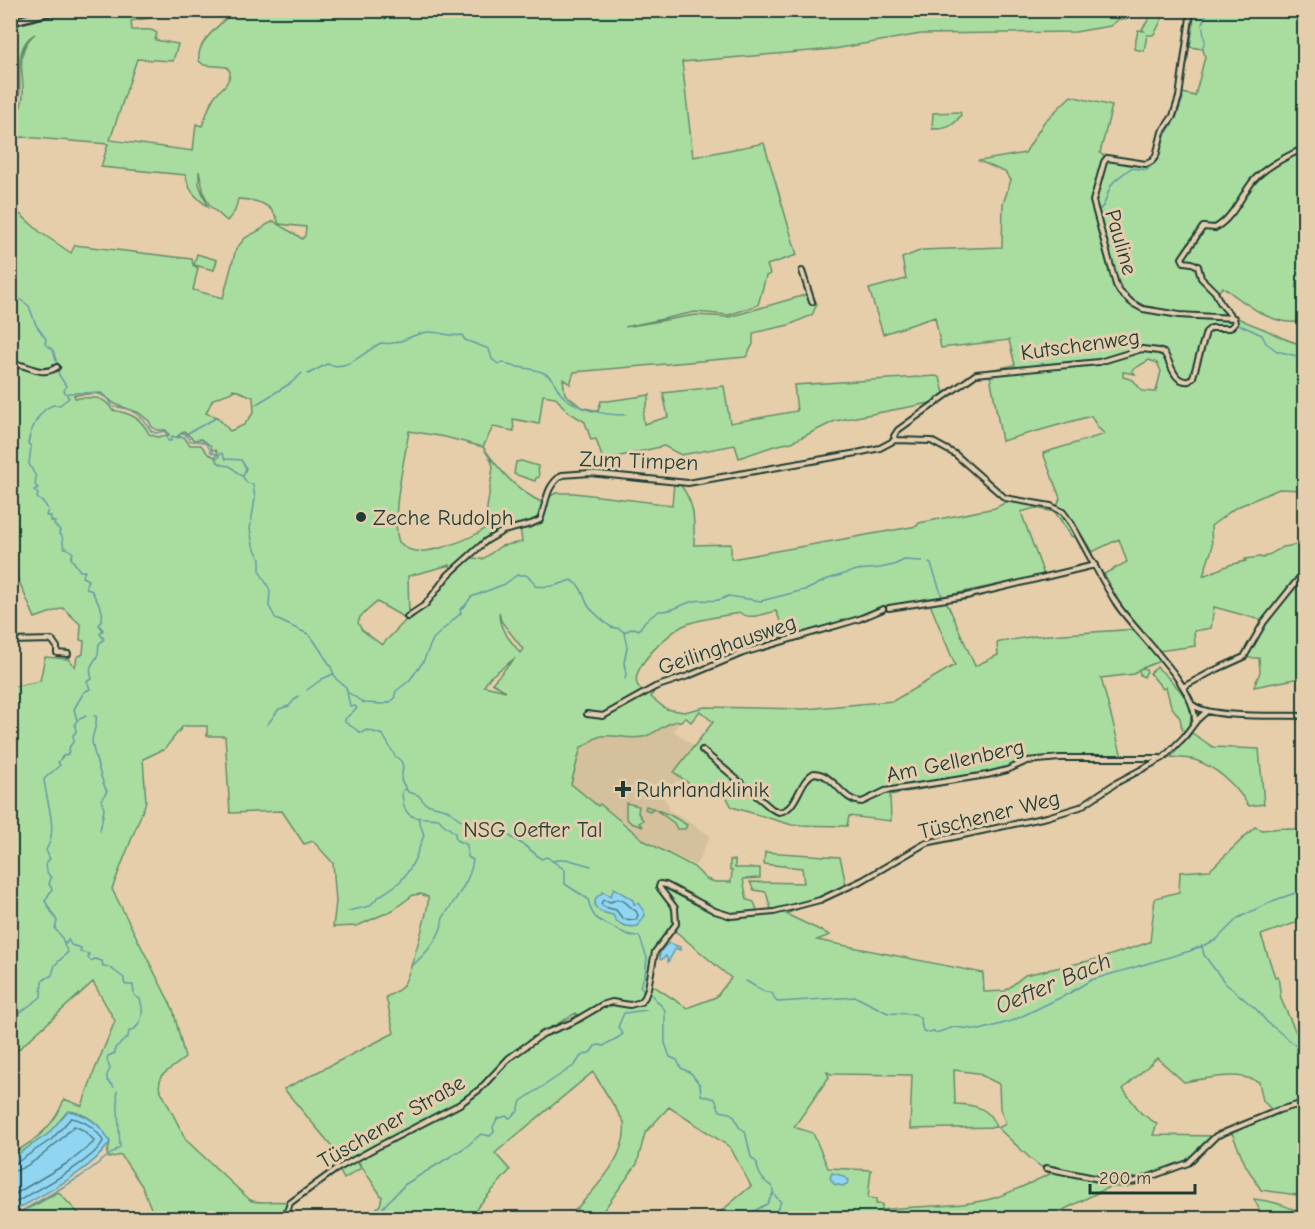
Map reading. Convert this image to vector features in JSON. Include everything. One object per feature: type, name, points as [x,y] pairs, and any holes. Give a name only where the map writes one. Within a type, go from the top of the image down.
[{"type":"main road","points":[[10,22],[59,10]]},
{"type":"street","name":"Pauline","points":[[1191,10],[1179,97],[1173,116],[1162,132],[1156,156],[1146,164],[1110,158],[1104,162],[1093,201],[1116,285],[1131,303],[1143,309],[1179,315],[1234,318]]},
{"type":"street","points":[[1234,318],[1223,306],[1215,292],[1201,278],[1198,266],[1192,262],[1184,262],[1182,258],[1203,227],[1215,228],[1224,221],[1256,178],[1305,148]]},
{"type":"street","points":[[802,271],[812,302]]},
{"type":"street","name":"Kutschenweg","points":[[895,440],[894,436],[898,430],[976,374],[1099,362],[1145,349],[1164,353],[1178,379],[1189,381],[1193,377],[1206,332],[1211,328],[1230,328],[1235,323],[1234,318]]},
{"type":"street","points":[[10,365],[19,364],[36,371],[50,371],[57,367]]},
{"type":"street","points":[[895,440],[931,441],[955,454],[1005,498],[1059,509],[1071,523],[1116,603],[1183,687],[1194,710],[1194,724]]},
{"type":"street","name":"Zum Timpen","points":[[408,617],[426,604],[448,575],[489,538],[540,519],[544,499],[552,485],[562,475],[590,473],[688,483],[857,453],[888,445],[895,440]]},
{"type":"street","points":[[889,608],[966,596],[1037,581],[1095,565]]},
{"type":"street","points":[[1183,687],[1245,657],[1264,622],[1305,572]]},
{"type":"street","name":"Geilinghausweg","points":[[587,714],[603,717],[655,687],[759,647],[859,620],[883,609]]},
{"type":"street","points":[[10,641],[52,640],[57,647],[57,653],[68,654]]},
{"type":"street","points":[[1192,704],[1200,710],[1207,711],[1245,715],[1305,716]]},
{"type":"street","name":"Tüschener Weg","points":[[645,997],[655,952],[676,924],[675,908],[659,887],[660,884],[715,911],[731,916],[753,915],[820,900],[851,886],[926,843],[1047,817],[1080,807],[1116,783],[1163,758],[1207,711]]},
{"type":"street","name":"Am Gellenberg","points":[[702,750],[772,809],[779,812],[791,806],[806,778],[814,772],[828,777],[851,799],[859,802],[866,801],[885,791],[987,775],[1007,770],[1027,761],[1060,758],[1163,758]]},
{"type":"street","name":"Tüschener Straße","points":[[285,1218],[291,1203],[335,1170],[376,1146],[460,1104],[480,1089],[509,1058],[543,1034],[573,1023],[602,1005],[612,1002],[636,1004],[645,997]]},
{"type":"street","points":[[1046,1168],[1104,1180],[1131,1182],[1141,1180],[1188,1163],[1216,1136],[1279,1110],[1305,1104]]},
{"type":"shaded area","name":"Ruhrlandklinik","points":[[681,721],[674,731],[694,746],[674,772],[682,779],[662,796],[669,805],[668,810],[710,836],[697,864],[694,865],[642,838],[626,823],[600,804],[598,806],[571,784],[581,747],[588,745],[595,738],[603,736],[630,738],[671,722]]},
{"type":"green space","name":"NSG Oefter Tal","points":[[98,11],[192,11],[131,21],[132,30],[151,30],[157,33],[155,40],[178,44],[173,61],[137,59],[110,140],[193,151],[196,124],[202,126],[212,100],[230,76],[227,67],[204,65],[199,61],[204,42],[227,17],[224,11],[1132,11],[1126,19],[1118,20],[1110,26],[1075,32],[921,34],[834,49],[682,62],[693,157],[764,143],[797,255],[767,265],[770,274],[766,276],[758,305],[729,315],[695,312],[625,327],[695,315],[729,317],[812,293],[817,304],[812,315],[789,325],[753,333],[753,344],[746,357],[574,372],[570,384],[563,379],[565,394],[581,407],[598,411],[601,401],[650,395],[643,415],[644,424],[668,417],[663,393],[724,386],[730,423],[797,411],[794,385],[936,376],[940,378],[944,393],[930,403],[835,421],[792,442],[739,458],[735,445],[681,455],[664,446],[603,460],[596,439],[591,440],[585,422],[567,411],[555,397],[543,395],[539,424],[513,419],[514,431],[493,427],[483,447],[509,479],[543,503],[545,499],[556,493],[574,493],[672,505],[674,483],[680,484],[691,506],[694,520],[694,545],[731,544],[731,559],[917,526],[919,523],[995,508],[1005,501],[1047,506],[1062,512],[1077,535],[1072,537],[1055,512],[1035,508],[1021,512],[1044,575],[944,596],[975,666],[998,655],[997,643],[1000,642],[1035,636],[1137,629],[1116,603],[1104,574],[1127,562],[1119,539],[1092,552],[1073,521],[1057,507],[1060,498],[1043,453],[1105,434],[1098,428],[1091,416],[1002,441],[989,370],[1015,365],[1009,340],[941,348],[935,317],[883,334],[869,289],[906,279],[902,258],[922,250],[1002,247],[1003,204],[1011,180],[1005,172],[979,161],[1025,153],[1044,122],[1071,96],[1112,106],[1100,153],[1146,166],[1151,164],[1158,156],[1164,134],[1174,117],[1182,93],[1195,96],[1205,57],[1203,49],[1190,47],[1195,11],[1304,11],[1304,321],[1282,321],[1271,318],[1223,287],[1219,291],[1224,306],[1235,316],[1304,345],[1304,490],[1279,489],[1235,508],[1211,526],[1212,549],[1203,576],[1229,565],[1246,561],[1245,559],[1263,558],[1283,547],[1304,544],[1304,638],[1300,678],[1254,687],[1260,672],[1259,658],[1246,658],[1265,621],[1214,607],[1211,628],[1194,631],[1195,646],[1158,651],[1138,630],[1160,661],[1140,669],[1144,668],[1147,671],[1144,677],[1140,675],[1139,669],[1134,674],[1101,678],[1122,757],[1023,761],[1008,770],[986,777],[890,795],[891,821],[849,816],[847,826],[792,825],[732,807],[725,794],[692,786],[674,772],[713,722],[700,711],[691,722],[685,717],[681,721],[671,723],[646,736],[596,738],[581,747],[571,784],[598,806],[600,804],[645,841],[694,867],[706,879],[715,882],[731,882],[730,860],[735,860],[735,868],[760,868],[760,878],[743,879],[747,900],[754,902],[759,915],[772,913],[766,892],[754,890],[750,882],[804,883],[802,868],[764,864],[765,852],[840,857],[847,889],[786,914],[830,935],[817,940],[983,973],[984,992],[1005,991],[1025,975],[1102,958],[1150,942],[1155,898],[1179,892],[1180,872],[1210,870],[1255,827],[1262,830],[1282,828],[1304,831],[1304,920],[1261,935],[1275,977],[1278,976],[1281,999],[1298,1037],[1304,1037],[1304,1196],[1261,1190],[1246,1166],[1231,1131],[1274,1112],[1263,1101],[1259,1082],[1232,1076],[1184,1082],[1157,1058],[1123,1089],[1141,1113],[1157,1124],[1153,1135],[1216,1136],[1184,1165],[1152,1175],[1127,1187],[1109,1187],[1065,1209],[1054,1218],[713,1218],[751,1186],[730,1147],[669,1107],[645,1133],[637,1164],[598,1218],[568,1218],[606,1174],[614,1162],[624,1136],[624,1122],[593,1072],[495,1153],[510,1170],[476,1209],[485,1218],[366,1218],[380,1205],[382,1197],[356,1158],[460,1105],[469,1099],[478,1091],[527,1045],[548,1034],[583,1021],[576,1013],[545,1031],[509,1058],[469,1098],[346,1163],[284,1089],[394,1033],[386,997],[402,987],[405,981],[414,957],[428,897],[421,894],[413,895],[393,910],[357,926],[333,927],[336,902],[333,863],[313,841],[304,844],[282,811],[230,813],[225,736],[207,736],[207,726],[183,726],[163,751],[143,759],[146,802],[112,889],[173,1009],[185,1058],[161,1076],[159,1087],[186,1140],[250,1200],[290,1203],[287,1208],[266,1218],[155,1218],[142,1186],[121,1155],[109,1158],[107,1154],[110,1142],[102,1130],[88,1117],[75,1112],[68,1111],[48,1134],[11,1159],[11,1154],[28,1144],[50,1125],[64,1099],[82,1106],[115,1021],[93,982],[11,1056],[10,955],[13,947],[10,946],[11,687],[40,681],[45,657],[68,659],[75,667],[77,657],[83,654],[84,641],[80,640],[81,625],[63,608],[35,618],[11,563],[11,210],[71,253],[75,245],[192,259],[193,265],[198,268],[193,290],[223,298],[236,249],[245,238],[274,221],[302,239],[305,236],[306,227],[279,224],[273,211],[268,207],[258,202],[238,199],[235,211],[227,221],[210,206],[204,194],[199,171],[199,184],[208,207],[190,189],[186,175],[101,167],[108,144],[23,137],[11,140],[10,122],[17,113],[21,105],[23,95],[22,58],[24,49],[35,34],[27,40],[22,48],[18,110],[11,120],[11,27],[45,17]],"holes":[[[1149,360],[1157,363],[1161,371],[1156,392],[1142,391],[1133,380],[1123,377],[1123,372],[1135,374],[1132,370]],[[233,389],[253,397],[254,412],[244,425],[230,431],[217,417],[206,413],[213,399],[232,392]],[[101,393],[115,404],[139,413],[149,421],[152,427],[157,430],[166,430],[169,435],[157,437],[149,434],[138,420],[129,414],[112,410],[105,401],[96,398],[75,398],[74,395]],[[184,431],[194,440],[201,439],[211,446],[212,450],[216,450],[219,457],[208,454],[201,445],[190,445],[184,437],[177,437]],[[409,431],[483,447],[493,467],[484,529],[459,542],[427,551],[409,549],[399,542],[397,503]],[[520,526],[522,542],[501,546],[483,559],[471,558],[411,619],[409,617],[408,576],[450,565],[451,569],[490,537]],[[377,602],[407,619],[382,645],[362,630],[358,623],[360,617]],[[930,604],[955,665],[893,701],[805,709],[705,707],[684,712],[666,709],[651,697],[654,691],[647,694],[637,684],[640,668],[653,650],[670,634],[685,625],[740,613],[753,616],[776,611],[786,635],[770,646],[854,622],[879,611]],[[499,612],[501,621],[523,649],[520,653],[506,634],[499,619]],[[515,658],[492,683],[506,691],[484,686],[490,677]],[[674,930],[731,978],[716,997],[687,1008],[649,983],[654,954]],[[954,1070],[977,1073],[999,1084],[1000,1108],[1006,1124],[998,1128],[1050,1174],[1008,1193],[981,1201],[882,1210],[882,1204],[876,1204],[876,1199],[868,1198],[871,1170],[828,1168],[813,1133],[794,1127],[829,1077],[827,1072],[831,1074],[912,1075],[910,1129],[996,1127],[985,1111],[969,1105],[955,1104]]]},
{"type":"green space","points":[[1142,11],[1167,11],[1153,35],[1147,35],[1144,51],[1134,49],[1138,30],[1144,31],[1142,29],[1149,19],[1147,12]]},
{"type":"green space","points":[[960,112],[961,115],[952,125],[932,129],[933,113]]},
{"type":"green space","points":[[197,254],[217,260],[214,270],[194,265]]},
{"type":"green space","points":[[521,461],[538,466],[539,477],[535,481],[514,474],[516,462]]},
{"type":"green space","points":[[1157,667],[1178,688],[1189,705],[1190,723],[1185,732],[1182,729],[1180,718],[1171,706],[1166,687],[1163,689],[1150,673]]},
{"type":"green space","points":[[1192,733],[1213,747],[1259,749],[1264,804],[1249,806],[1226,778],[1203,763],[1192,759],[1171,757]]},
{"type":"green space","points":[[626,803],[639,806],[638,813],[643,820],[639,823],[643,827],[631,823],[626,818]]},
{"type":"green space","points":[[655,809],[687,825],[685,829],[677,829],[674,823]]},
{"type":"green space","points":[[356,1160],[361,1168],[344,1179],[339,1170]]},
{"type":"green space","points":[[58,1192],[83,1218],[11,1218],[11,1216]]},
{"type":"green space","points":[[1254,1199],[1286,1206],[1304,1215],[1304,1218],[1264,1218]]},
{"type":"water","points":[[614,888],[633,900],[634,904],[638,903],[643,910],[645,915],[638,926],[623,925],[613,915],[602,912],[595,906],[596,898],[603,892],[611,896]]},
{"type":"water","points":[[669,943],[680,947],[680,950],[676,948],[668,962],[666,956],[661,960],[659,955]]},
{"type":"water","points":[[68,1111],[93,1121],[110,1142],[90,1164],[78,1173],[11,1213],[11,1159],[48,1134]]},
{"type":"water","points":[[832,1173],[849,1180],[848,1183],[843,1186],[834,1184],[830,1178]]},
{"type":"waterway","points":[[1202,48],[1205,42],[1202,24],[1208,10]]},
{"type":"waterway","points":[[10,116],[19,96]]},
{"type":"waterway","points":[[1108,248],[1099,210],[1104,205],[1110,187],[1131,168],[1147,170],[1158,159],[1164,137],[1176,118],[1183,98]]},
{"type":"waterway","name":"Oefter Bach","points":[[10,281],[14,295],[29,306],[36,325],[46,339],[45,344],[53,350],[57,364]]},
{"type":"waterway","points":[[1129,304],[1142,310]]},
{"type":"waterway","points":[[1146,311],[1179,318],[1229,321]]},
{"type":"waterway","points":[[1240,325],[1262,335],[1266,343],[1277,351],[1300,357],[1304,361]]},
{"type":"waterway","points":[[308,374],[327,364],[335,366],[349,363],[381,343],[394,343],[428,332],[462,335],[465,340],[489,349],[492,359],[498,364],[504,362],[548,375],[561,394],[578,406],[602,413],[626,415]]},
{"type":"waterway","points":[[58,369],[66,386],[64,391],[69,398],[60,405],[48,408],[38,417],[28,443],[31,447],[29,464],[36,477],[35,485],[38,488],[34,490],[38,494],[37,498],[45,504],[48,510],[46,516],[51,516],[51,521],[55,522],[54,525],[60,530],[59,534],[62,536],[64,548],[73,553],[71,558],[80,571],[85,571],[82,577],[88,580],[87,589],[92,591],[101,608],[102,616],[99,625],[103,630],[100,634],[104,639],[99,644],[98,654],[91,667],[92,679],[87,681],[90,689],[84,692],[74,709],[77,720],[76,732],[73,735],[74,741],[68,754],[58,762],[60,765],[44,779],[52,825],[50,842],[46,850],[50,859],[46,863],[52,889],[45,901],[57,921],[55,929],[64,943],[66,944],[68,939],[71,945],[81,948],[80,952],[89,954],[88,958],[91,961],[95,959],[102,961],[103,966],[109,967],[124,978],[126,985],[133,985],[134,995],[140,999],[142,1008],[140,1021],[132,1031],[129,1031],[128,1037],[115,1048],[115,1053],[107,1059],[110,1069],[107,1080],[114,1087]]},
{"type":"waterway","points":[[255,405],[291,383],[302,373]]},
{"type":"waterway","name":"Oefter Bach","points":[[68,393],[100,395],[110,401],[113,407],[125,408],[135,413],[144,420],[151,431],[156,433],[165,431],[168,441],[171,441],[172,436],[179,438],[180,434],[184,433],[191,441],[206,444],[211,452],[218,455],[222,453],[225,459],[241,460],[246,468],[243,477],[247,483],[253,484],[255,499],[250,529],[253,545],[260,559],[260,572],[270,590],[269,606],[276,619],[308,634],[313,639],[336,679],[346,687],[350,706],[357,708],[345,719],[345,722],[361,733],[367,730],[383,735],[395,756],[401,761],[403,767],[401,780],[408,792],[418,795],[426,804],[446,809],[469,826],[486,825],[501,831],[541,859],[547,857],[565,870],[565,884],[588,899],[597,918],[624,933],[640,938],[647,958],[645,975],[640,986],[645,991]]},
{"type":"waterway","points":[[186,434],[216,418]]},
{"type":"waterway","points":[[216,454],[215,459],[218,462],[230,466],[243,477]]},
{"type":"waterway","points":[[349,693],[364,703],[390,702],[394,699],[396,691],[409,681],[423,662],[433,639],[461,613],[460,609],[471,597],[505,584],[517,575],[526,575],[535,586],[540,587],[554,586],[571,580],[575,582],[589,607],[611,627],[624,632],[634,628],[639,630],[645,621],[659,611],[671,610],[690,602],[718,600],[728,596],[761,601],[808,589],[828,579],[857,570],[880,568],[904,560],[922,561]]},
{"type":"waterway","points":[[929,563],[942,596]]},
{"type":"waterway","points":[[624,633],[627,647],[624,663],[625,679]]},
{"type":"waterway","points":[[307,690],[333,674]]},
{"type":"waterway","points":[[267,725],[279,709],[289,706],[298,696]]},
{"type":"waterway","points":[[78,720],[86,716]]},
{"type":"waterway","points":[[94,716],[96,716],[96,722],[92,744],[100,775],[107,791],[101,800],[104,809],[100,831]]},
{"type":"waterway","points":[[406,788],[402,791],[408,813],[417,817],[439,819],[455,833],[456,840],[467,845],[468,857],[473,860],[465,883],[443,918],[436,938],[413,965]]},
{"type":"waterway","points":[[348,911],[370,906],[375,899],[406,875],[424,835],[418,818]]},
{"type":"waterway","points":[[552,861],[566,859],[591,866]]},
{"type":"waterway","name":"Oefter Bach","points":[[746,981],[765,992],[772,993],[778,1002],[856,997],[888,1013],[915,1014],[920,1018],[923,1031],[936,1033],[954,1027],[980,1030],[1012,1021],[1068,994],[1091,980],[1190,951],[1216,940],[1238,918],[1275,900],[1304,890]]},
{"type":"waterway","points":[[10,1015],[18,1014],[41,997],[42,981],[52,975],[55,965],[68,952],[64,945]]},
{"type":"waterway","points":[[1202,946],[1204,955],[1225,983],[1304,1052]]},
{"type":"waterway","name":"Oefter Bach","points":[[649,992],[665,1010],[665,1043],[670,1057],[677,1060],[681,1068],[691,1073],[700,1085],[701,1095],[715,1099],[720,1111],[734,1116],[739,1127],[745,1131],[751,1157],[757,1163],[761,1176],[772,1186],[774,1195],[781,1202],[777,1209],[786,1218]]},
{"type":"waterway","points":[[377,1218],[382,1208],[404,1185],[466,1147],[481,1134],[490,1136],[494,1132],[493,1127],[497,1119],[506,1116],[510,1118],[518,1111],[521,1101],[575,1065],[581,1056],[591,1052],[595,1046],[604,1046],[621,1036],[623,1034],[618,1027],[624,1013],[647,1010]]},
{"type":"waterway","points":[[10,1218],[80,1177],[120,1147],[117,1091]]},
{"type":"waterway","points":[[741,1218],[767,1204],[773,1193]]},
{"type":"place","name":"Zeche Rudolph","points":[[361,517]]},
{"type":"place","name":"Ruhrlandklinik","points":[[623,789]]}]
